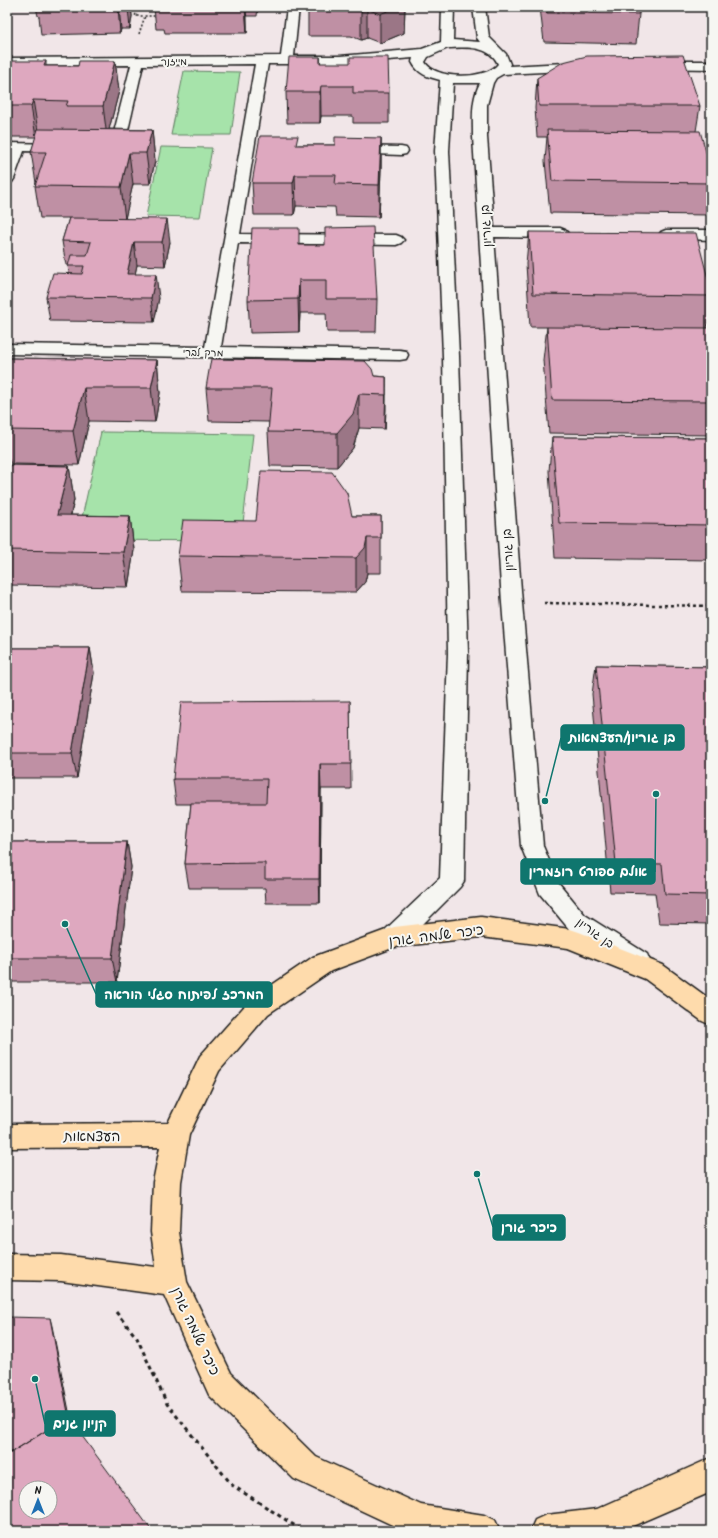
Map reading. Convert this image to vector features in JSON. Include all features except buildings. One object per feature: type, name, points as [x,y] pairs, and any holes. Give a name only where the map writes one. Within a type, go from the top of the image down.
[{"type":"main road","name":"כיכר שלמה גורן","points":[[484,1531],[422,1526],[305,1468],[220,1384],[174,1283],[165,1232],[167,1182],[176,1135],[209,1064],[259,1007],[322,964],[394,937],[481,927],[570,939],[654,972],[711,1014]]},
{"type":"main road","name":"העצמאות","points":[[7,1136],[176,1135]]},
{"type":"main road","points":[[7,1267],[61,1268],[174,1283]]},
{"type":"main road","points":[[546,1531],[597,1528],[708,1477],[711,1474]]},
{"type":"street","points":[[287,60],[293,7]]},
{"type":"street","points":[[448,7],[447,44],[468,44],[497,52]]},
{"type":"street","points":[[479,7],[482,38],[497,52],[504,64],[496,73]]},
{"type":"street","name":"מייזנר","points":[[8,59],[138,61],[340,60],[424,53],[447,44]]},
{"type":"street","name":"מייזנר","points":[[340,60],[426,71],[447,78],[470,80],[496,73],[599,64],[497,52]]},
{"type":"street","points":[[424,53],[420,57],[419,62],[426,71]]},
{"type":"street","points":[[212,352],[262,60]]},
{"type":"street","points":[[94,148],[117,148],[138,61]]},
{"type":"street","points":[[644,65],[711,65]]},
{"type":"street","name":"בן גוריון","points":[[496,73],[484,84],[481,93],[480,137],[512,603],[532,846],[548,887],[577,922],[654,972]]},
{"type":"street","points":[[394,937],[452,881],[458,653],[451,356],[442,151],[447,78]]},
{"type":"street","points":[[7,179],[12,147],[79,148]]},
{"type":"street","points":[[247,149],[262,149]]},
{"type":"street","points":[[340,150],[402,150]]},
{"type":"street","points":[[487,232],[572,233]]},
{"type":"street","points":[[649,234],[711,236]]},
{"type":"street","points":[[232,238],[396,240]]},
{"type":"street","name":"מרק לברי","points":[[7,349],[400,355]]},
{"type":"path","points":[[123,11],[137,11],[135,16],[159,16]]},
{"type":"path","points":[[512,603],[711,606]]},
{"type":"path","points":[[113,1308],[137,1338],[167,1404],[232,1485],[303,1531]]},
{"type":"green space","points":[[184,71],[240,72],[231,135],[171,135]]},
{"type":"green space","points":[[161,147],[212,148],[200,217],[146,216]]},
{"type":"green space","points":[[101,432],[253,434],[241,541],[77,540]]},
{"type":"place","name":"אולם ספורט רוזמרין","points":[[656,794]]},
{"type":"place","name":"בן גוריון/העצמאות","points":[[545,801]]},
{"type":"place","name":"המרכז לפיתוח סגלי הוראה","points":[[65,924]]},
{"type":"place","name":"כיכר גורן","points":[[477,1174]]},
{"type":"place","name":"קניון גנים","points":[[35,1379]]}]
